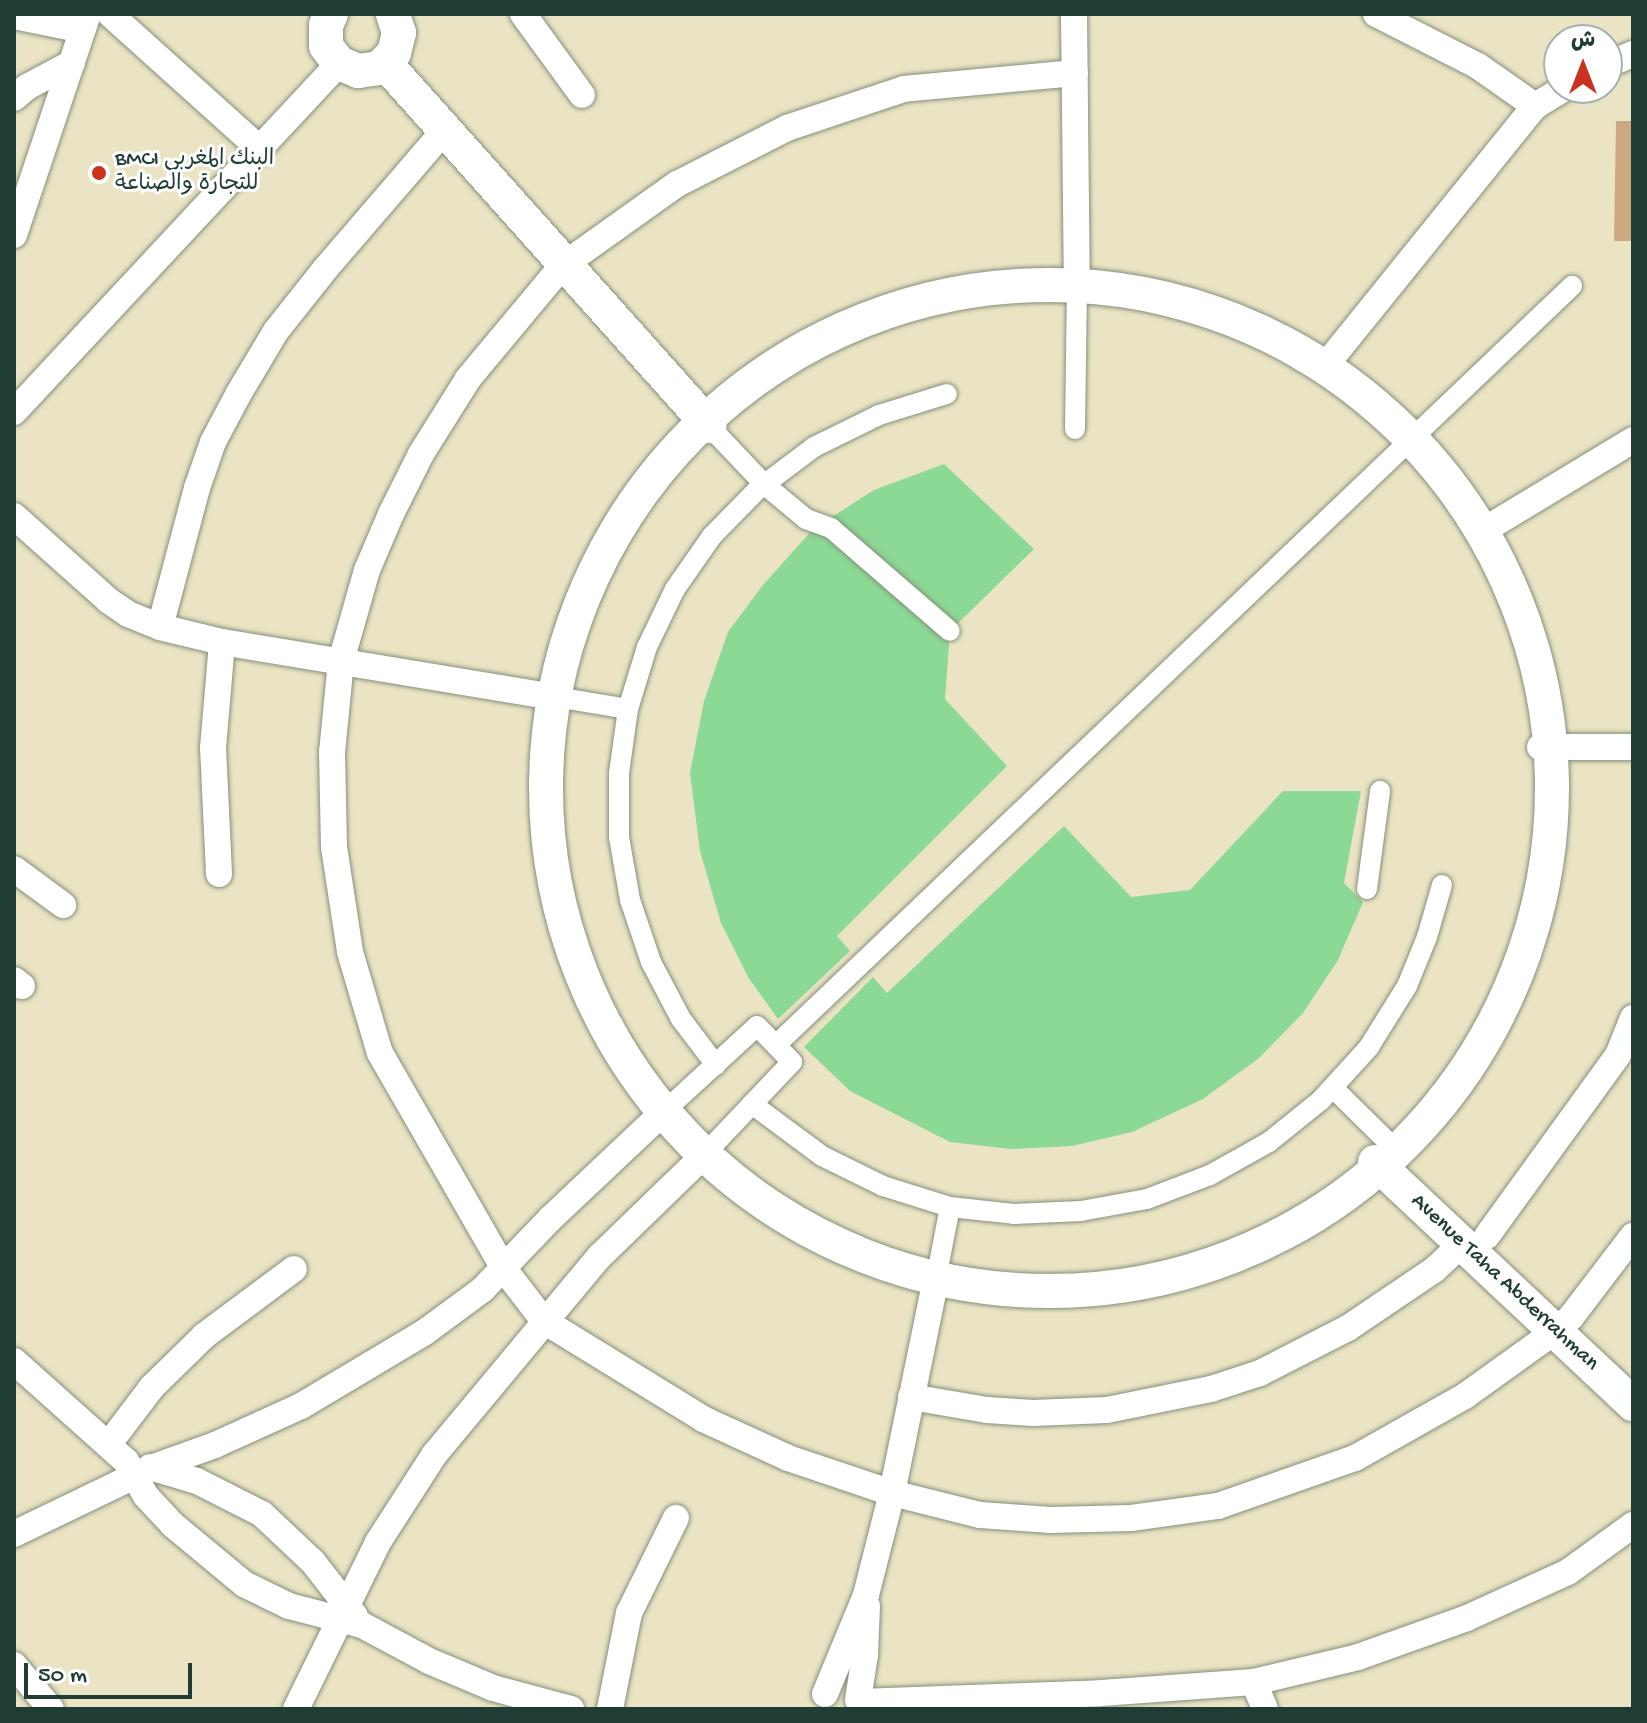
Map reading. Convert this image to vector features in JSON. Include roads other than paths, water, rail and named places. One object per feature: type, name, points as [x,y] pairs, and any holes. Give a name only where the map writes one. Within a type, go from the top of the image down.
[{"type":"street","points":[[110,14],[260,149]]},
{"type":"street","points":[[327,16],[326,46],[339,63],[358,71],[385,63],[398,44],[393,14]]},
{"type":"street","points":[[523,14],[582,95]]},
{"type":"street","points":[[1074,14],[1075,429]]},
{"type":"street","points":[[1376,14],[1478,66],[1535,106]]},
{"type":"street","points":[[14,16],[85,22],[14,235]]},
{"type":"street","points":[[14,98],[27,87],[72,63]]},
{"type":"street","points":[[14,412],[339,63]]},
{"type":"street","points":[[385,63],[562,266],[764,484],[806,519],[831,528],[950,631]]},
{"type":"street","points":[[1075,73],[904,89],[787,128],[677,184],[562,266],[468,379],[421,454],[367,570],[341,661],[332,752],[334,847],[343,919],[365,1013],[380,1053],[504,1269],[544,1321],[703,1419],[788,1458],[892,1493],[980,1515],[1051,1520],[1131,1518],[1218,1506],[1355,1458],[1465,1396],[1562,1324],[1633,1236]]},
{"type":"street","points":[[1334,355],[1535,106],[1543,101]]},
{"type":"street","points":[[160,627],[197,488],[213,442],[239,393],[276,331],[444,131]]},
{"type":"street","points":[[776,1045],[1572,286]]},
{"type":"street","points":[[1077,289],[1148,295],[1204,306],[1280,329],[1334,355],[1378,383],[1425,425],[1457,461],[1496,523],[1511,556],[1531,626],[1537,662],[1541,841],[1530,912],[1515,958],[1472,1050],[1425,1111],[1383,1154],[1274,1230],[1238,1248],[1160,1276],[1120,1285],[1040,1293],[935,1284],[886,1273],[812,1245],[744,1207],[697,1162],[658,1117],[627,1071],[595,1009],[569,939],[560,902],[548,789],[556,697],[580,613],[610,548],[657,480],[709,426],[778,373],[878,323],[938,305],[992,294],[1077,289]]},
{"type":"street","points":[[716,1065],[675,1008],[651,962],[630,900],[619,824],[619,773],[628,709],[647,647],[675,589],[712,536],[764,484],[814,447],[879,415],[947,394]]},
{"type":"street","points":[[1496,523],[1633,440]]},
{"type":"street","points":[[14,516],[109,601],[128,614],[160,627],[222,642],[628,709]]},
{"type":"street","points":[[219,874],[213,748],[222,642]]},
{"type":"street","points":[[1540,747],[1633,747]]},
{"type":"street","points":[[1367,889],[1380,791]]},
{"type":"street","points":[[14,869],[63,905]]},
{"type":"street","points":[[752,1104],[822,1156],[883,1186],[950,1207],[1014,1214],[1081,1211],[1147,1199],[1210,1175],[1269,1142],[1333,1088],[1369,1047],[1407,986],[1427,937],[1442,885]]},
{"type":"street","points":[[911,1397],[987,1410],[1033,1413],[1107,1410],[1211,1389],[1260,1373],[1348,1328],[1475,1240],[1618,1055],[1633,1018]]},
{"type":"street","points":[[14,1534],[129,1462],[254,1429],[346,1382],[453,1314],[504,1269],[551,1218],[757,1026],[792,1062],[697,1162],[600,1256],[434,1455],[378,1542],[349,1617],[296,1709]]},
{"type":"street","points":[[1333,1088],[1383,1154]]},
{"type":"street","name":"Avenue Taha Abderrahman","points":[[1383,1154],[1562,1324],[1633,1404]]},
{"type":"street","points":[[816,1701],[866,1595],[892,1493],[950,1207]]},
{"type":"street","points":[[129,1462],[152,1387],[204,1336],[294,1269]]},
{"type":"street","name":"Avenue Taha Abderrahman","points":[[1562,1324],[1633,1374]]},
{"type":"street","points":[[14,1361],[129,1462],[173,1525],[244,1584],[289,1606],[349,1617],[429,1661],[493,1688],[571,1709]]},
{"type":"street","points":[[129,1462],[197,1481],[262,1514],[313,1562],[349,1617]]},
{"type":"street","points":[[610,1709],[629,1613],[676,1518]]},
{"type":"street","points":[[816,1701],[837,1692],[860,1704],[1101,1693],[1254,1682],[1358,1657],[1467,1618],[1568,1572],[1633,1525]]},
{"type":"street","points":[[860,1704],[868,1625],[866,1595]]},
{"type":"street","points":[[14,1665],[51,1709]]},
{"type":"street","points":[[1254,1682],[1265,1709]]},
{"type":"place","name":"BMCI البنك المغربي للتجارة والصناعة","points":[[99,173]]}]
